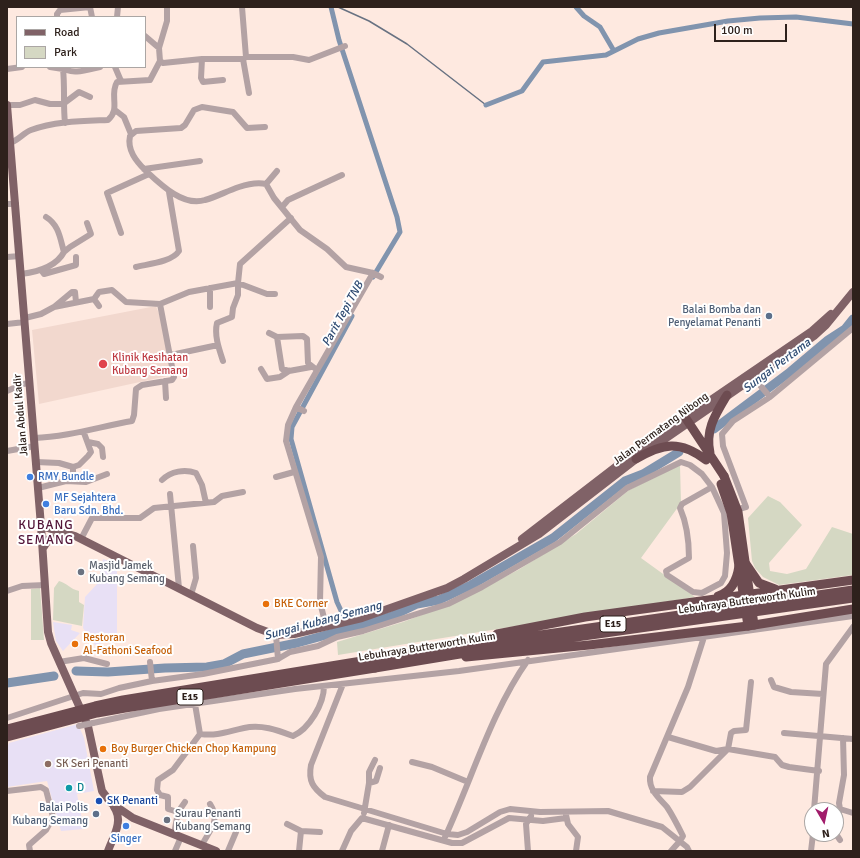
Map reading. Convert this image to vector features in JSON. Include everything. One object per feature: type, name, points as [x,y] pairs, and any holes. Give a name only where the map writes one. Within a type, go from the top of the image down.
[{"type":"highway","points":[[708,458],[709,430],[714,417],[727,396]]},
{"type":"highway","points":[[684,422],[722,478],[738,512],[742,564],[751,625]]},
{"type":"highway","points":[[636,459],[649,451],[677,446],[692,449],[708,458]]},
{"type":"highway","points":[[742,564],[759,583],[769,588],[780,590]]},
{"type":"highway","points":[[701,601],[724,594],[732,586],[742,564]]},
{"type":"highway","points":[[436,654],[482,637],[585,617],[853,580]]},
{"type":"highway","name":"Lebuhraya Butterworth Kulim","points":[[7,737],[90,715],[125,708],[375,664],[853,590]]},
{"type":"highway","name":"Lebuhraya Butterworth Kulim","points":[[436,654],[476,651],[853,598]]},
{"type":"highway","points":[[436,654],[485,657],[751,625],[853,609]]},
{"type":"highway","name":"Lebuhraya Butterworth Kulim","points":[[7,729],[116,701],[375,664]]},
{"type":"main road","name":"Jalan Abdul Kadir","points":[[7,105],[35,442],[46,585],[48,632],[60,664],[75,694],[88,726],[99,781],[102,791],[111,803]]},
{"type":"main road","name":"Jalan Permatang Nibong","points":[[486,566],[639,449],[727,396],[757,380],[826,325],[853,292]]},
{"type":"main road","name":"Jalan Permatang Nibong","points":[[41,526],[78,538],[276,638],[362,618],[447,588],[539,534],[684,422],[812,331],[826,317],[843,305]]},
{"type":"main road","points":[[43,548],[46,542],[54,537],[78,538]]},
{"type":"main road","points":[[111,803],[133,818],[216,851]]},
{"type":"main road","points":[[108,851],[117,828],[118,815],[111,803]]},
{"type":"main road","points":[[117,828],[128,818],[133,818]]},
{"type":"street","points":[[57,16],[60,10],[90,7]]},
{"type":"street","points":[[10,143],[17,141],[22,135],[31,130],[65,123],[108,120],[113,116],[115,110],[113,88],[117,82],[150,80],[160,60],[159,48],[167,21],[167,7]]},
{"type":"street","points":[[242,7],[249,93]]},
{"type":"street","points":[[146,37],[159,48]]},
{"type":"street","points":[[160,60],[163,63],[202,59],[293,57],[309,60],[344,46]]},
{"type":"street","points":[[202,59],[201,78],[203,82],[223,80]]},
{"type":"street","points":[[65,123],[63,104],[65,88],[63,68],[79,72],[96,68]]},
{"type":"street","points":[[115,68],[121,81]]},
{"type":"street","points":[[7,105],[20,104],[35,100],[50,104],[63,104],[79,92],[90,97]]},
{"type":"street","points":[[131,134],[136,131],[181,128],[185,125],[192,112],[202,107],[233,112],[247,128],[265,127]]},
{"type":"street","points":[[115,110],[124,117],[131,134],[129,139],[131,150],[135,158],[144,169],[169,192],[197,202],[251,184],[266,184],[277,171]]},
{"type":"street","points":[[144,169],[200,160]]},
{"type":"street","points":[[121,233],[107,193],[149,174]]},
{"type":"street","points":[[282,207],[288,200],[342,175]]},
{"type":"street","points":[[266,184],[274,198],[300,230],[327,249],[346,267],[377,275],[314,369],[300,409],[288,425],[286,441],[294,472],[321,557],[320,602],[326,626]]},
{"type":"street","points":[[136,268],[176,255],[179,251],[169,192]]},
{"type":"street","points":[[7,204],[16,204]]},
{"type":"street","points":[[46,217],[52,220],[58,230],[64,252]]},
{"type":"street","points":[[222,361],[218,345],[217,323],[232,317],[233,308],[238,295],[240,264],[291,218]]},
{"type":"street","points":[[21,274],[41,270],[60,259],[64,252],[70,247],[91,234],[87,223]]},
{"type":"street","points":[[7,257],[20,256]]},
{"type":"street","points":[[41,270],[44,274],[76,265],[76,257]]},
{"type":"street","points":[[54,307],[94,299],[99,292],[112,290],[126,302],[160,304],[189,292],[238,283],[267,294],[275,294]]},
{"type":"street","points":[[210,288],[210,307]]},
{"type":"street","points":[[7,324],[25,320],[40,314],[54,307],[72,292],[75,292],[76,302]]},
{"type":"street","points":[[94,299],[98,306]]},
{"type":"street","points":[[7,451],[72,432],[84,433],[94,429],[132,421],[134,415],[136,389],[142,385],[172,380],[174,377],[160,304]]},
{"type":"street","points":[[724,513],[746,506],[723,446],[722,434],[733,421],[853,328]]},
{"type":"street","points":[[269,333],[277,337],[303,336],[307,339],[308,363],[314,369]]},
{"type":"street","points":[[277,337],[282,369],[289,371],[314,369]]},
{"type":"street","points":[[171,355],[218,345]]},
{"type":"street","points":[[261,369],[267,379],[280,377],[289,371]]},
{"type":"street","points":[[757,380],[769,394]]},
{"type":"street","points":[[165,381],[166,398]]},
{"type":"street","points":[[7,391],[23,384],[30,383]]},
{"type":"street","points":[[36,462],[58,463],[73,467],[79,465],[90,452],[84,433]]},
{"type":"street","points":[[88,442],[98,444],[102,448],[102,457]]},
{"type":"street","points":[[7,718],[75,694],[101,694],[152,678],[203,674],[278,658],[290,652],[318,646],[329,639],[363,631],[448,604],[560,542],[627,488],[681,462],[690,465],[702,474],[712,487],[724,513],[727,553],[725,576],[721,583],[702,593],[693,592],[667,575],[666,571],[689,558],[689,540],[684,517],[680,508],[682,504],[712,487]]},
{"type":"street","points":[[73,467],[73,481]]},
{"type":"street","points":[[162,480],[173,473],[189,470],[196,473],[202,485],[206,503]]},
{"type":"street","points":[[276,477],[294,472]]},
{"type":"street","points":[[38,488],[66,481],[86,482],[107,474]]},
{"type":"street","points":[[78,538],[92,518],[140,518],[152,508],[214,502],[222,496],[243,492]]},
{"type":"street","points":[[170,494],[178,588]]},
{"type":"street","points":[[191,595],[196,581],[193,546]]},
{"type":"street","points":[[7,591],[22,586],[46,585]]},
{"type":"street","points":[[79,726],[159,709],[853,616]]},
{"type":"street","points":[[815,802],[819,771],[820,737],[826,664],[853,627]]},
{"type":"street","points":[[677,845],[683,836],[667,808],[653,791],[650,783],[650,777],[688,687],[704,637]]},
{"type":"street","points":[[276,638],[278,658]]},
{"type":"street","points":[[60,664],[84,658],[107,664]]},
{"type":"street","points":[[444,841],[468,782],[506,697],[528,660]]},
{"type":"street","points":[[150,663],[152,678]]},
{"type":"street","points":[[509,663],[520,673]]},
{"type":"street","points":[[771,680],[774,687],[792,692],[823,694]]},
{"type":"street","points":[[653,791],[682,792],[699,778],[728,749],[731,734],[734,731],[746,730],[751,682]]},
{"type":"street","points":[[343,684],[311,765],[310,774],[315,789],[325,798],[447,834],[458,835],[467,832],[500,812],[510,809],[566,815]]},
{"type":"street","points":[[200,734],[222,734],[255,727],[279,730],[293,736],[305,729],[316,712],[324,696],[324,686]]},
{"type":"street","points":[[178,812],[168,809],[168,797],[160,795],[158,790],[158,780],[173,770],[200,734],[195,704]]},
{"type":"street","points":[[784,733],[820,737],[853,738]]},
{"type":"street","points":[[668,737],[716,751],[728,749],[775,757],[782,765],[788,767],[819,771]]},
{"type":"street","points":[[839,802],[844,775],[843,738]]},
{"type":"street","points":[[342,851],[351,831],[362,818],[365,810],[369,772],[375,760]]},
{"type":"street","points":[[412,762],[432,767],[468,782]]},
{"type":"street","points":[[369,783],[376,781],[380,768]]},
{"type":"street","points":[[7,791],[41,787],[46,790],[52,817],[46,830],[29,845],[30,851]]},
{"type":"street","points":[[175,851],[178,835],[178,812],[185,802]]},
{"type":"street","points":[[202,845],[216,820],[215,812],[210,804]]},
{"type":"street","points":[[362,818],[444,841],[462,843],[509,818],[543,821],[566,815],[608,811],[662,828],[677,845],[689,851]]},
{"type":"street","points":[[528,851],[526,824],[530,820],[532,812]]},
{"type":"street","points":[[566,815],[578,837],[576,851]]},
{"type":"street","points":[[287,824],[302,831],[320,832]]},
{"type":"street","points":[[382,851],[388,825]]},
{"type":"street","points":[[299,851],[302,831]]},
{"type":"street","points":[[228,851],[236,832]]},
{"type":"shaded area","name":"Klinik Kesihatan Kubang Semang","points":[[156,306],[163,324],[172,375],[39,404],[32,330]]},
{"type":"shaded area","points":[[103,559],[117,564],[117,639],[95,645],[83,628],[85,597],[98,583]]},
{"type":"shaded area","points":[[53,622],[72,625],[71,630],[80,633],[63,651],[56,641]]},
{"type":"shaded area","name":"SK Seri Penanti","points":[[78,724],[84,738],[94,791],[77,794],[84,829],[61,831],[47,781],[7,787],[7,748],[9,743]]},
{"type":"green space","points":[[680,465],[681,503],[641,558],[695,597],[338,655],[337,642],[403,622],[456,602],[518,570],[576,534],[629,490]]},
{"type":"green space","points":[[768,496],[780,502],[802,525],[769,563],[770,571],[787,574],[806,569],[832,527],[853,534],[853,575],[779,585],[763,577],[755,568],[752,561],[748,518]]},
{"type":"green space","points":[[59,581],[79,591],[79,602],[84,605],[82,626],[53,620],[54,588]]},
{"type":"green space","points":[[40,588],[44,640],[31,640],[31,589]]},
{"type":"waterway","name":"Parit Tepi TNB","points":[[331,7],[339,40],[397,217],[400,232],[373,277]]},
{"type":"waterway","points":[[338,7],[369,21],[407,44],[486,105]]},
{"type":"waterway","points":[[576,7],[584,16],[600,27],[614,51]]},
{"type":"waterway","points":[[486,105],[522,91],[543,62],[606,55],[638,39],[659,33],[728,21],[760,18],[796,17],[853,24]]},
{"type":"waterway","name":"Parit Tepi TNB","points":[[349,628],[337,602],[291,439],[292,427],[352,316]]},
{"type":"waterway","name":"Sungai Pertama","points":[[714,429],[790,372],[828,340],[845,329],[853,319]]},
{"type":"waterway","name":"Sungai Kubang Semang","points":[[76,671],[108,672],[207,667],[224,664],[243,654],[297,643],[392,616],[417,604],[439,600],[471,585],[553,538],[625,481],[643,474],[679,452]]},
{"type":"waterway","name":"Sungai Kubang Semang","points":[[7,683],[54,676]]},
{"type":"place","name":"Balai Bomba dan Penyelamat Penanti","points":[[769,316]]},
{"type":"place","name":"Klinik Kesihatan Kubang Semang","points":[[103,364]]},
{"type":"place","name":"RMY Bundle","points":[[30,477]]},
{"type":"place","name":"MF Sejahtera Baru Sdn. Bhd.","points":[[46,504]]},
{"type":"place","name":"Masjid Jamek Kubang Semang","points":[[81,572]]},
{"type":"place","name":"BKE Corner","points":[[266,604]]},
{"type":"place","name":"Restoran Al-Fathoni Seafood","points":[[75,644]]},
{"type":"place","name":"Boy Burger Chicken Chop Kampung","points":[[103,749]]},
{"type":"place","name":"SK Seri Penanti","points":[[48,764]]},
{"type":"place","name":"D","points":[[69,788]]},
{"type":"place","name":"SK Penanti","points":[[99,801]]},
{"type":"place","name":"Balai Polis Kubang Semang","points":[[96,814]]},
{"type":"place","name":"Surau Penanti Kubang Semang","points":[[167,820]]},
{"type":"place","name":"Singer","points":[[126,826]]},
{"type":"district","name":"KUBANG SEMANG","points":[[46,534]]}]
